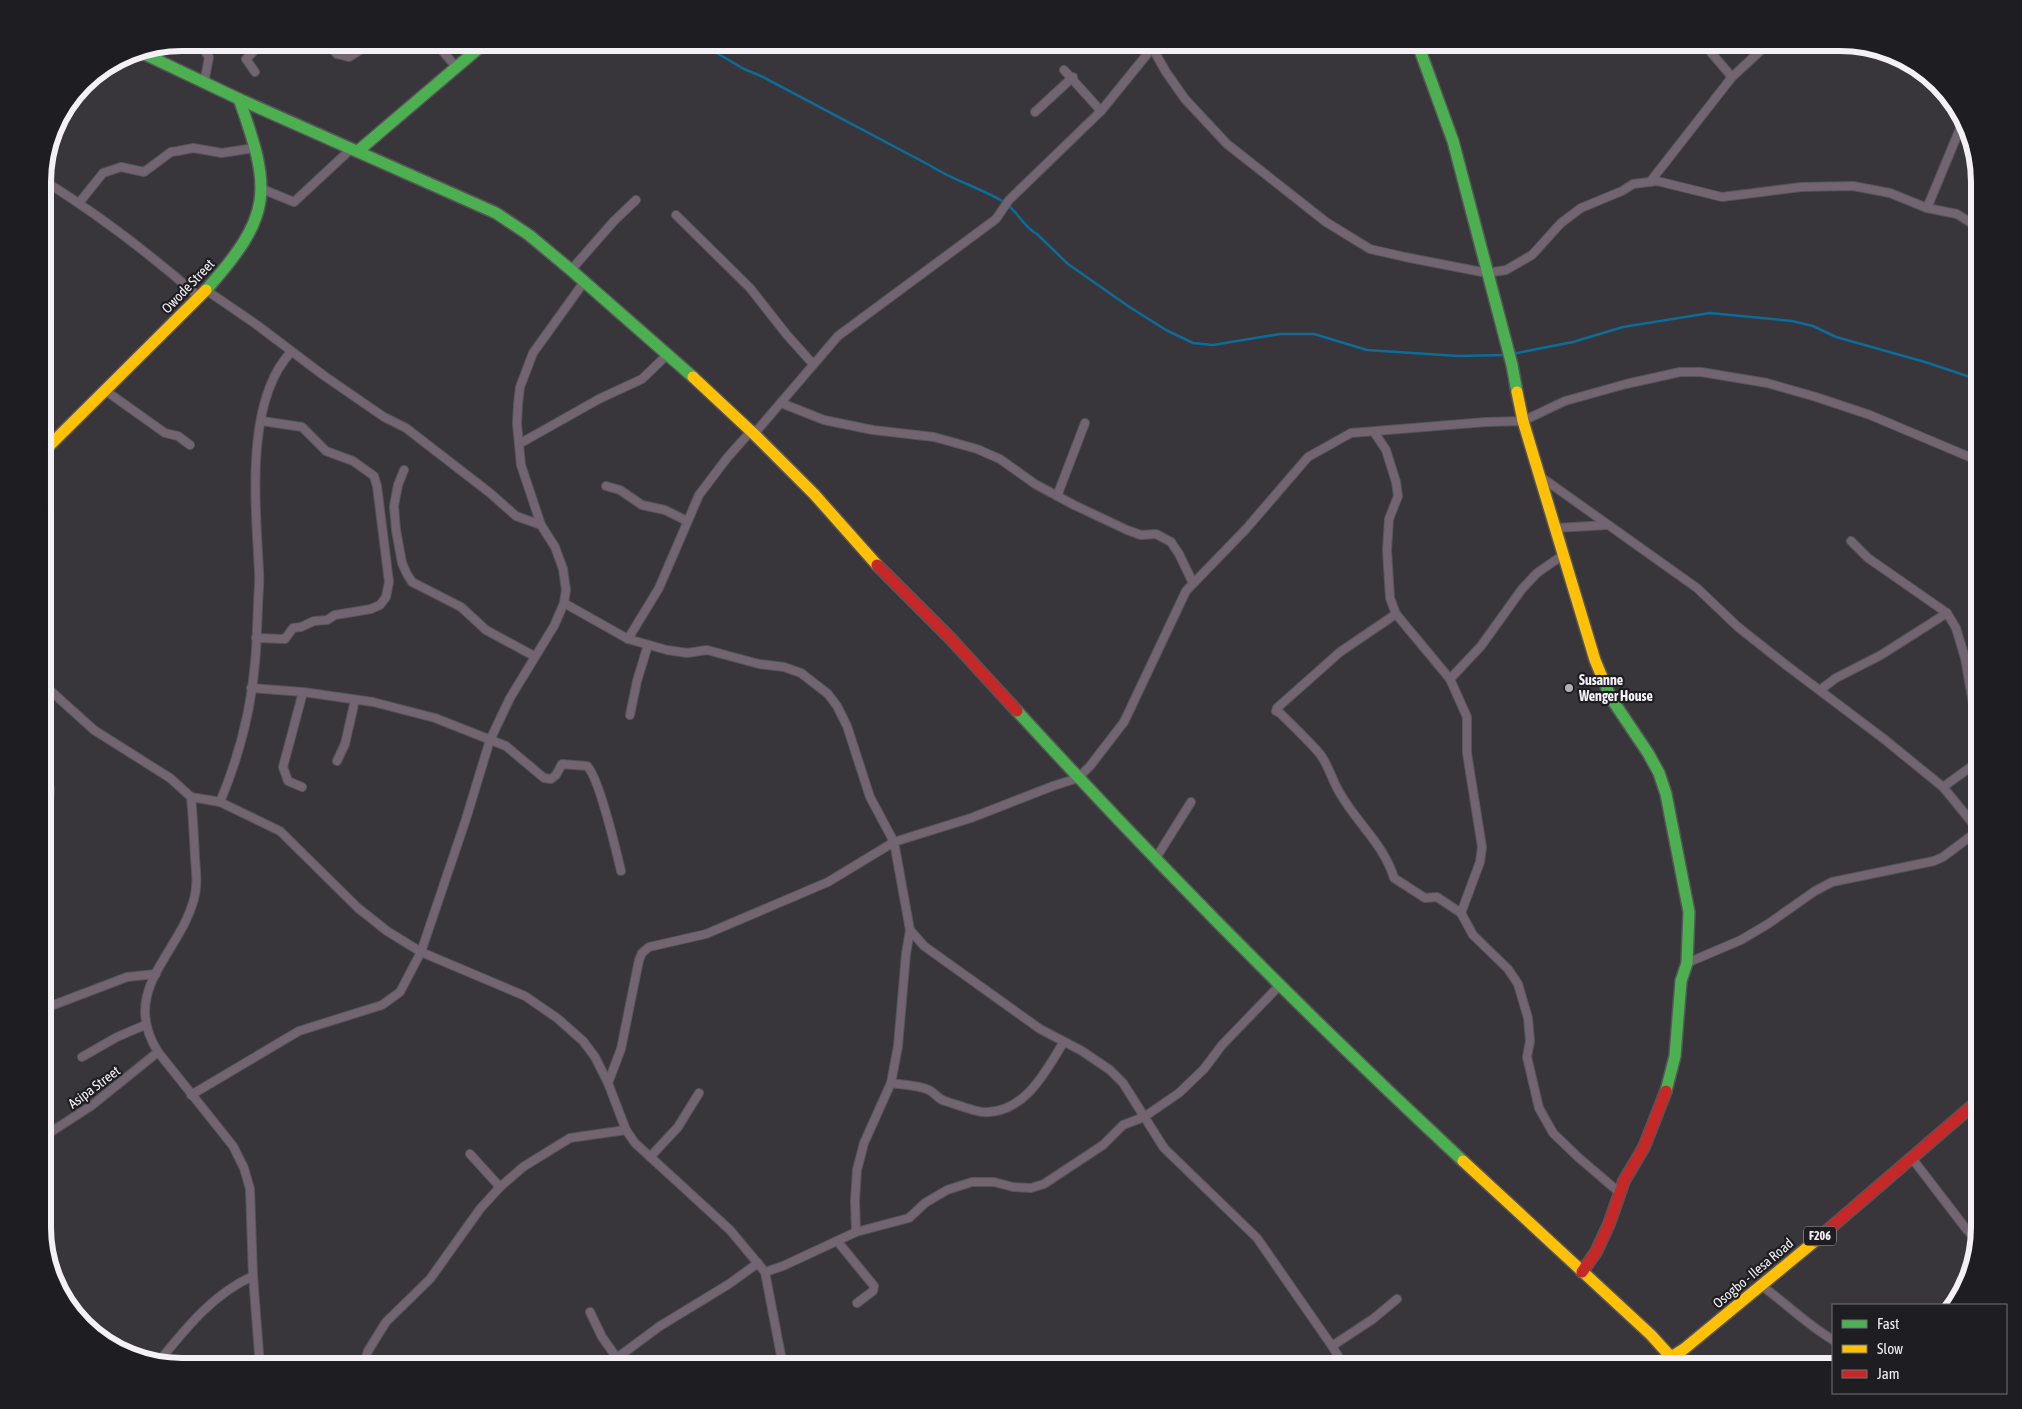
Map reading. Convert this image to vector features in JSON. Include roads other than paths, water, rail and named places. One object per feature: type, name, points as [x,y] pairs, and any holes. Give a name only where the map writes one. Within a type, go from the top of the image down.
[{"type":"main road","points":[[354,150],[475,51]]},
{"type":"main road","points":[[1420,51],[1453,141],[1504,343],[1512,365],[1523,421],[1595,660],[1611,698],[1648,753],[1659,773],[1666,794],[1689,912],[1687,963],[1681,981],[1675,1056],[1669,1079],[1647,1141],[1624,1180],[1606,1231],[1596,1252],[1582,1272]]},
{"type":"main road","points":[[148,56],[239,100],[496,213],[530,235],[571,270],[668,354],[753,432],[814,494],[857,544],[950,638],[1078,778],[1279,986],[1421,1122],[1651,1335],[1671,1358]]},
{"type":"main road","name":"Owode Street","points":[[52,443],[202,293],[230,262],[247,238],[258,213],[262,189],[254,148],[239,100]]},
{"type":"main road","name":"Osogbo - Ilesa Road","points":[[1680,1358],[1911,1157],[1971,1107]]},
{"type":"street","points":[[204,83],[209,57],[205,51]]},
{"type":"street","points":[[254,51],[246,59],[255,72]]},
{"type":"street","points":[[334,51],[337,54],[349,57],[359,51]]},
{"type":"street","points":[[443,51],[456,67]]},
{"type":"street","points":[[628,639],[659,588],[674,557],[699,495],[728,458],[780,403],[838,336],[996,219],[1009,200],[1101,111],[1148,51]]},
{"type":"street","points":[[1157,51],[1185,99],[1227,144],[1326,222],[1370,249],[1487,273],[1506,270],[1532,254],[1561,222],[1581,208],[1622,191],[1633,184],[1657,181],[1722,197],[1801,187],[1853,186],[1890,193],[1927,208],[1957,214],[1971,223]]},
{"type":"street","points":[[1710,51],[1732,77]]},
{"type":"street","points":[[1650,182],[1732,77],[1760,51]]},
{"type":"street","points":[[1064,70],[1101,111]]},
{"type":"street","points":[[1035,112],[1073,78]]},
{"type":"street","points":[[1927,208],[1960,130]]},
{"type":"street","points":[[79,203],[103,173],[121,168],[144,172],[171,152],[193,148],[222,153],[254,148]]},
{"type":"street","points":[[262,189],[294,202],[354,150]]},
{"type":"street","points":[[52,186],[79,203],[202,293],[257,325],[291,352],[384,417],[401,426],[490,493],[516,516],[541,526]]},
{"type":"street","points":[[571,270],[614,221],[636,200]]},
{"type":"street","points":[[676,215],[750,288],[813,364]]},
{"type":"street","points":[[192,1095],[299,1030],[382,1004],[400,992],[421,952],[466,819],[490,740],[510,698],[554,626],[564,603],[566,590],[563,569],[555,547],[541,526],[521,465],[517,424],[518,404],[520,387],[526,367],[543,337],[584,282]]},
{"type":"street","points":[[220,802],[241,740],[252,688],[260,574],[255,476],[262,421],[270,387],[283,361],[291,352]]},
{"type":"street","points":[[519,444],[599,399],[642,379],[668,354]]},
{"type":"street","points":[[608,1083],[621,1048],[639,960],[642,953],[649,947],[706,934],[828,882],[894,842],[971,818],[1078,778],[1090,766],[1124,722],[1177,608],[1193,583],[1246,529],[1308,457],[1351,433],[1486,422],[1523,421],[1565,401],[1626,384],[1680,372],[1702,372],[1767,384],[1816,397],[1915,433],[1971,457]]},
{"type":"street","points":[[106,391],[164,433],[178,436],[190,445]]},
{"type":"street","points":[[780,403],[824,420],[873,430],[934,437],[970,446],[1000,459],[1035,484],[1127,530],[1141,535],[1156,534],[1171,542],[1193,583]]},
{"type":"street","points":[[256,638],[285,639],[293,628],[301,627],[314,621],[327,620],[335,615],[372,609],[380,605],[386,598],[388,582],[377,486],[374,476],[353,460],[326,450],[302,426],[262,421]]},
{"type":"street","points":[[1057,496],[1085,423]]},
{"type":"street","points":[[1374,432],[1386,450],[1396,482],[1398,496],[1389,519],[1387,550],[1390,598],[1396,614],[1450,679],[1467,717],[1467,753],[1482,847],[1480,862],[1461,913]]},
{"type":"street","points":[[404,470],[398,485],[394,506],[402,562],[412,582],[461,607],[486,630],[534,656]]},
{"type":"street","points":[[1540,476],[1697,588],[1738,627],[1943,788],[1971,821]]},
{"type":"street","points":[[606,486],[620,490],[642,505],[665,510],[687,521]]},
{"type":"street","points":[[1556,528],[1606,524]]},
{"type":"street","points":[[1851,541],[1868,558],[1947,614],[1956,628],[1965,658],[1971,690]]},
{"type":"street","points":[[1450,679],[1480,646],[1522,589],[1537,573],[1563,555]]},
{"type":"street","points":[[564,603],[628,639],[648,645],[667,650],[687,652],[707,650],[759,664],[784,667],[801,673],[828,694],[837,706],[847,726],[870,796],[894,842],[910,930],[906,954],[898,1046],[891,1083],[864,1143],[857,1170],[855,1200],[856,1232]]},
{"type":"street","points":[[1396,614],[1340,652],[1277,708],[1276,711],[1321,755],[1340,795],[1364,828],[1375,839],[1391,867],[1394,878],[1425,898],[1437,897],[1461,913],[1473,935],[1508,969],[1518,984],[1528,1018],[1530,1041],[1527,1057],[1539,1108],[1553,1133],[1620,1193]]},
{"type":"street","points":[[1820,690],[1836,678],[1881,655],[1947,614]]},
{"type":"street","points":[[630,715],[637,681],[648,645]]},
{"type":"street","points":[[252,688],[303,692],[373,702],[435,718],[506,746],[544,778],[551,779],[556,775],[562,764],[587,766],[603,805],[621,871]]},
{"type":"street","points":[[52,692],[94,730],[170,778],[191,797],[220,802],[280,831],[358,908],[387,931],[421,952],[525,996],[557,1018],[583,1041],[595,1057],[608,1083],[626,1130],[635,1143],[730,1230],[764,1272],[781,1358]]},
{"type":"street","points":[[302,787],[288,781],[283,767],[303,692]]},
{"type":"street","points":[[337,761],[345,744],[355,700]]},
{"type":"street","points":[[1943,788],[1971,768]]},
{"type":"street","points":[[191,797],[197,881],[195,898],[189,916],[148,990],[144,1010],[145,1025],[150,1039],[158,1052],[233,1146],[244,1168],[250,1189],[253,1276],[259,1358]]},
{"type":"street","points":[[1156,858],[1191,802]]},
{"type":"street","points":[[1687,963],[1740,940],[1832,882],[1934,861],[1943,857],[1971,836]]},
{"type":"street","points":[[910,930],[924,946],[1040,1029],[1063,1043],[1082,1051],[1110,1070],[1123,1083],[1164,1148],[1257,1238],[1339,1358]]},
{"type":"street","points":[[52,1006],[127,977],[156,974]]},
{"type":"street","points":[[764,1272],[783,1266],[856,1232],[909,1218],[926,1203],[947,1190],[972,1182],[994,1182],[1013,1187],[1030,1188],[1044,1184],[1103,1145],[1122,1125],[1144,1117],[1179,1093],[1204,1069],[1222,1045],[1279,986]]},
{"type":"street","points":[[82,1057],[117,1037],[145,1025]]},
{"type":"street","points":[[891,1083],[931,1091],[938,1098],[945,1101],[982,1112],[1004,1109],[1026,1096],[1047,1069],[1063,1043]]},
{"type":"street","name":"Asipa Street","points":[[52,1131],[91,1106],[158,1052]]},
{"type":"street","points":[[650,1157],[678,1127],[699,1093]]},
{"type":"street","points":[[366,1358],[386,1322],[430,1279],[480,1209],[500,1187],[524,1167],[570,1138],[626,1130]]},
{"type":"street","points":[[470,1154],[500,1187]]},
{"type":"street","points":[[1911,1157],[1971,1234]]},
{"type":"street","points":[[838,1242],[874,1286],[873,1291],[856,1303]]},
{"type":"street","points":[[590,1312],[602,1337],[617,1358],[660,1326],[758,1263]]},
{"type":"street","points":[[163,1357],[200,1313],[225,1291],[253,1276]]},
{"type":"street","points":[[1762,1286],[1781,1300],[1806,1323],[1832,1339]]},
{"type":"street","points":[[1332,1346],[1373,1319],[1397,1299]]},
{"type":"waterway","points":[[713,51],[744,69],[761,76],[949,176],[1009,205],[1028,227],[1068,264],[1128,306],[1166,330],[1193,343],[1213,345],[1280,334],[1314,334],[1367,350],[1458,356],[1506,355]]},
{"type":"waterway","points":[[1512,354],[1573,342],[1623,327],[1710,313],[1792,321],[1813,326],[1836,337],[1925,362],[1971,377]]},
{"type":"place","name":"Susanne Wenger House","points":[[1569,688]]}]
